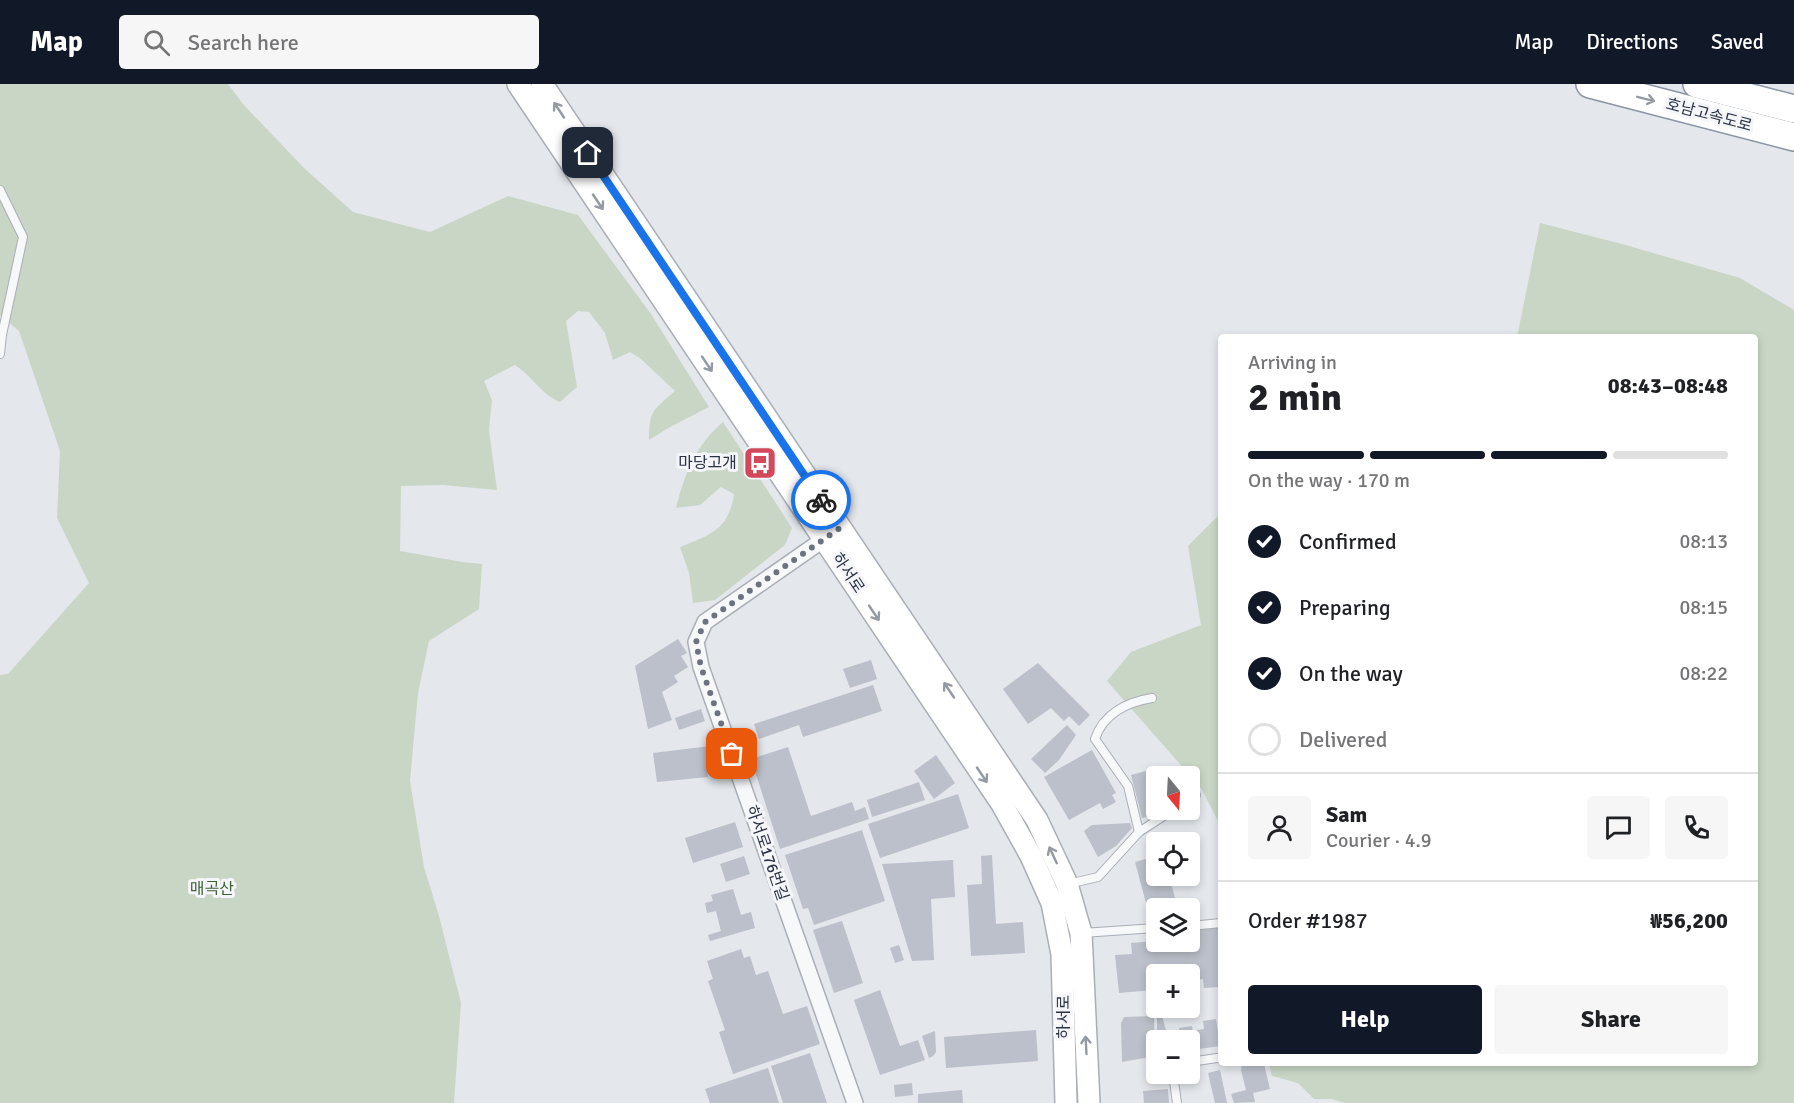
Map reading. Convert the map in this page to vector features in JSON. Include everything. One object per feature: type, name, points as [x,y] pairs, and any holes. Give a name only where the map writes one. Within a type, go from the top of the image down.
[{"type":"highway","name":"호남고속도로","points":[[1590,84],[1794,137]]},
{"type":"highway","name":"호남고속도로","points":[[1697,84],[1794,109]]},
{"type":"highway","points":[[1751,84],[1794,95]]},
{"type":"main road","name":"하서로","points":[[518,84],[832,533],[1037,820],[1067,884],[1081,933],[1089,1103]]},
{"type":"main road","name":"하서로","points":[[542,84],[832,533],[1002,804],[1031,856],[1052,903],[1062,954],[1066,1103]]},
{"type":"street","name":"하서로176번길","points":[[832,533],[705,622],[696,642],[701,667],[855,1103]]},
{"type":"lane","points":[[0,190],[23,237],[2,334],[0,354]]},
{"type":"lane","points":[[1139,832],[1128,786],[1095,739],[1098,728],[1114,712],[1134,701],[1152,698]]},
{"type":"lane","points":[[1067,884],[1098,878],[1139,832],[1158,820]]},
{"type":"lane","points":[[1200,925],[1218,923]]},
{"type":"lane","points":[[1081,933],[1146,929]]},
{"type":"lane","points":[[1200,1061],[1217,1058]]},
{"type":"lane","points":[[1174,1084],[1177,1103]]},
{"type":"green space","name":"매곡산","points":[[0,84],[228,84],[243,104],[304,168],[353,212],[430,232],[508,196],[578,215],[651,314],[709,407],[649,440],[651,416],[675,391],[641,359],[630,352],[613,360],[605,333],[589,312],[578,311],[566,321],[577,387],[560,402],[553,399],[515,365],[484,381],[492,400],[489,430],[497,490],[443,485],[401,486],[400,551],[482,564],[479,609],[429,641],[418,693],[410,781],[424,867],[461,1003],[454,1103],[0,1103],[0,675],[8,674],[89,583],[57,518],[60,451],[19,331],[0,315]]},
{"type":"green space","points":[[1540,223],[1740,278],[1794,310],[1794,1103],[1345,1103],[1332,1099],[1314,1099],[1298,1083],[1272,1076],[1270,1066],[1758,1066],[1758,334],[1518,334]]},
{"type":"green space","points":[[723,422],[792,528],[785,545],[715,600],[693,603],[689,573],[680,547],[701,539],[717,529],[728,515],[734,494],[721,487],[700,505],[676,508],[692,461],[705,441]]},
{"type":"green space","points":[[1218,516],[1218,821],[1200,787],[1200,766],[1182,766],[1107,681],[1131,652],[1201,625],[1188,546]]},
{"type":"building","points":[[678,639],[687,653],[681,656],[688,667],[674,676],[678,682],[662,692],[672,720],[648,729],[635,666]]},
{"type":"building","points":[[871,660],[877,679],[850,688],[843,669]]},
{"type":"building","points":[[1038,663],[1090,715],[1079,726],[1069,716],[1064,721],[1051,708],[1028,724],[1003,689]]},
{"type":"building","points":[[873,685],[882,711],[803,737],[799,725],[759,739],[754,724]]},
{"type":"building","points":[[701,709],[705,721],[679,730],[675,718]]},
{"type":"building","points":[[1067,725],[1076,735],[1059,760],[1045,773],[1031,759]]},
{"type":"building","points":[[710,746],[712,768],[707,769],[708,777],[657,782],[653,753]]},
{"type":"building","points":[[788,747],[811,816],[852,802],[855,811],[865,807],[869,819],[780,849],[751,759]]},
{"type":"building","points":[[1092,750],[1116,793],[1112,795],[1116,802],[1103,809],[1100,803],[1069,820],[1044,777]]},
{"type":"building","points":[[936,755],[955,783],[934,799],[914,771]]},
{"type":"building","points":[[1146,771],[1146,817],[1142,818],[1131,775]]},
{"type":"building","points":[[919,782],[925,800],[872,817],[867,800]]},
{"type":"building","points":[[958,794],[969,828],[880,858],[868,824]]},
{"type":"building","points":[[735,822],[743,847],[693,863],[685,838]]},
{"type":"building","points":[[1130,823],[1132,828],[1116,846],[1098,857],[1084,831],[1092,825]]},
{"type":"building","points":[[862,830],[885,901],[814,925],[808,908],[803,909],[785,855]]},
{"type":"building","points":[[992,855],[996,924],[1023,922],[1025,953],[971,956],[967,885],[982,884],[981,856]]},
{"type":"building","points":[[744,856],[750,874],[726,882],[720,864]]},
{"type":"building","points":[[1146,859],[1146,886],[1172,886],[1175,898],[1146,898],[1146,903],[1135,862]]},
{"type":"building","points":[[953,860],[955,897],[931,899],[934,960],[912,961],[882,864]]},
{"type":"building","points":[[733,889],[741,915],[751,912],[755,928],[710,941],[708,935],[721,931],[716,911],[707,913],[705,903],[713,901],[711,895]]},
{"type":"building","points":[[842,921],[863,983],[834,993],[813,930]]},
{"type":"building","points":[[1218,926],[1218,987],[1204,988],[1203,979],[1200,979],[1200,964],[1146,964],[1146,991],[1119,993],[1115,955],[1132,954],[1131,943],[1146,942],[1146,952],[1200,952],[1200,928]]},
{"type":"building","points":[[899,945],[904,960],[895,963],[890,948]]},
{"type":"building","points":[[741,949],[744,958],[750,956],[756,975],[768,971],[783,1014],[807,1006],[820,1044],[733,1074],[719,1032],[725,1030],[708,981],[713,979],[707,961]]},
{"type":"building","points":[[880,990],[900,1046],[918,1040],[925,1060],[880,1075],[854,1000]]},
{"type":"building","points":[[1124,1017],[1154,1018],[1154,1030],[1146,1030],[1146,1058],[1122,1062],[1121,1023]]},
{"type":"building","points":[[1157,1018],[1163,1018],[1166,1030],[1157,1030]]},
{"type":"building","points":[[1216,1019],[1218,1046],[1200,1049],[1200,1030],[1197,1030],[1204,1029],[1203,1021]]},
{"type":"building","points":[[1192,1026],[1193,1030],[1179,1030],[1179,1028]]},
{"type":"building","points":[[1036,1030],[1038,1061],[946,1068],[944,1037]]},
{"type":"building","points":[[935,1031],[936,1052],[929,1058],[922,1036]]},
{"type":"building","points":[[810,1053],[827,1103],[783,1103],[771,1066]]},
{"type":"building","points":[[1242,1066],[1264,1066],[1270,1089],[1253,1093],[1255,1102],[1234,1103],[1231,1094],[1246,1090]]},
{"type":"building","points":[[768,1068],[779,1103],[710,1103],[705,1089]]},
{"type":"building","points":[[1220,1070],[1227,1103],[1215,1103],[1208,1073]]},
{"type":"building","points":[[912,1083],[913,1095],[895,1097],[894,1085]]},
{"type":"building","points":[[1168,1089],[1169,1103],[1144,1103],[1143,1091]]},
{"type":"building","points":[[962,1090],[963,1103],[918,1103],[918,1094]]},
{"type":"way so far","points":[[732,754],[701,667],[696,642],[705,622],[840,528],[821,500]]},
{"type":"place","name":"마당고개","points":[[760,463]]},
{"type":"route","points":[[588,153],[821,500]]}]
